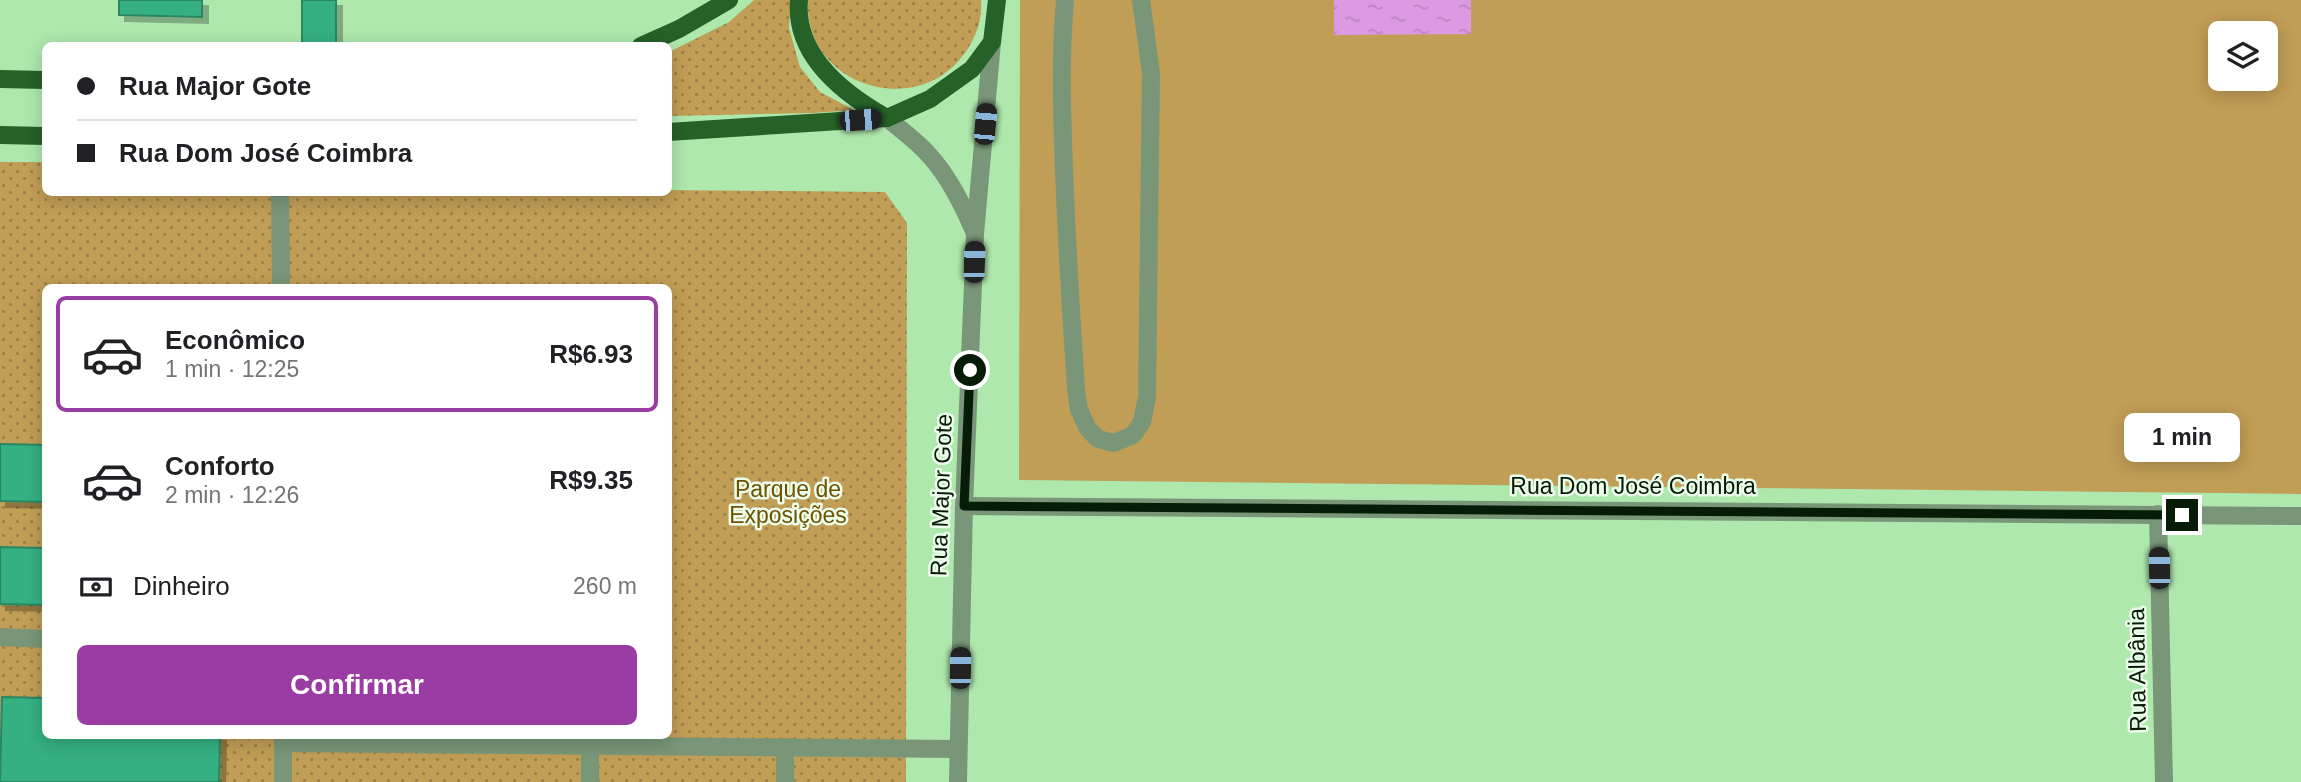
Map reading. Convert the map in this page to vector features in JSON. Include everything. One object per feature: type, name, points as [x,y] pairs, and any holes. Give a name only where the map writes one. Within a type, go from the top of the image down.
[{"type":"main road","points":[[650,42],[679,29],[729,0]]},
{"type":"main road","points":[[799,0],[803,35],[816,60],[834,82],[865,106],[887,118]]},
{"type":"main road","name":"Rua Major Gote","points":[[992,42],[997,0]]},
{"type":"main road","points":[[672,132],[887,118],[930,99],[952,85],[972,69],[992,42]]},
{"type":"main road","points":[[0,79],[42,80]]},
{"type":"main road","points":[[0,135],[42,136]]},
{"type":"street","points":[[1065,0],[1061,92],[1067,254],[1076,389],[1079,410],[1088,429],[1098,439],[1114,443],[1133,435],[1142,422],[1147,397],[1150,73],[1141,0]]},
{"type":"street","name":"Rua Major Gote","points":[[958,782],[964,506],[975,234],[992,42]]},
{"type":"street","points":[[887,118],[928,154],[941,170],[962,203],[975,234]]},
{"type":"street","points":[[280,196],[281,284]]},
{"type":"street","name":"Rua Dom José Coimbra","points":[[964,506],[2301,516]]},
{"type":"street","name":"Rua Albânia","points":[[2158,514],[2164,782]]},
{"type":"street","points":[[0,637],[42,639]]},
{"type":"street","points":[[283,782],[283,739],[590,746],[958,749]]},
{"type":"street","points":[[590,746],[590,782]]},
{"type":"street","points":[[785,747],[785,782]]},
{"type":"green space","points":[[754,0],[791,0],[789,28],[800,67],[820,92],[854,110],[672,116],[672,50],[729,22]]},
{"type":"green space","points":[[808,0],[981,0],[981,13],[970,45],[946,72],[922,85],[895,89],[868,85],[844,73],[824,55],[811,30]]},
{"type":"green space","points":[[1020,0],[2301,0],[2301,494],[1019,480]]},
{"type":"green space","name":"Parque de Exposições","points":[[0,162],[42,162],[42,196],[672,196],[672,190],[885,192],[907,223],[906,782],[0,782]]},
{"type":"water","points":[[1334,0],[1471,0],[1471,34],[1334,35]]},
{"type":"building","points":[[119,0],[202,0],[202,17],[119,15]]},
{"type":"building","points":[[302,0],[336,0],[336,42],[302,42]]},
{"type":"building","points":[[0,444],[42,445],[42,502],[0,501]]},
{"type":"building","points":[[0,547],[42,548],[42,605],[0,604]]},
{"type":"building","points":[[2,697],[42,698],[42,739],[220,739],[219,782],[0,782]]},
{"type":"route","points":[[970,370],[964,506],[2182,515]]}]
